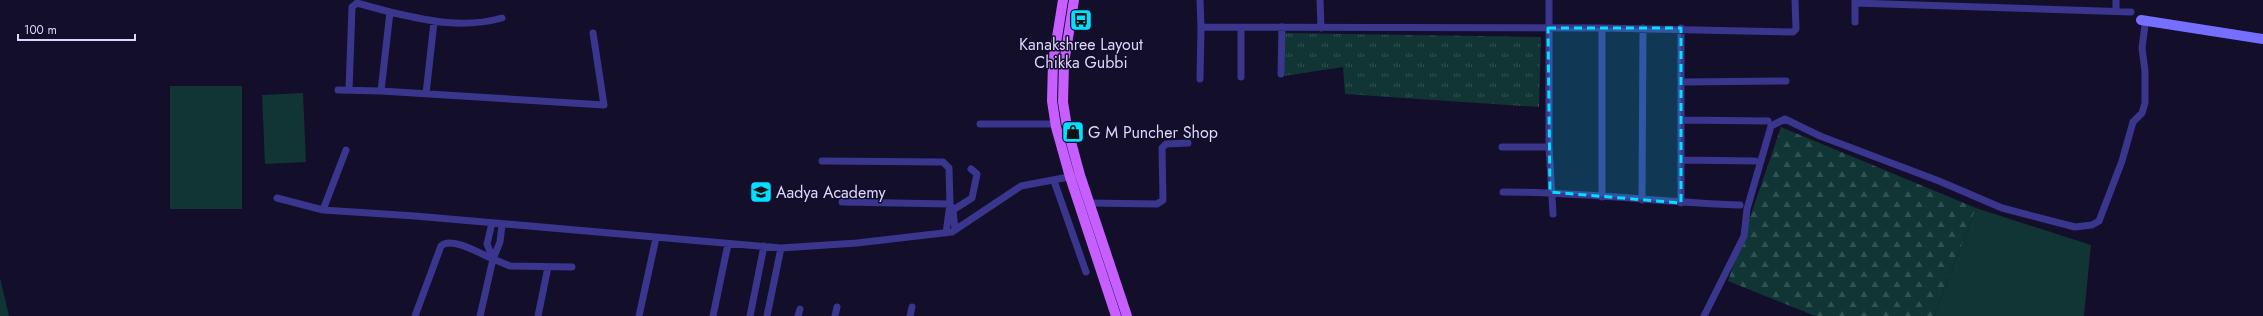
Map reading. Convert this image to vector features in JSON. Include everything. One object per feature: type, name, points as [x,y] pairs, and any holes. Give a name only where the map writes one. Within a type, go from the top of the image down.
[{"type":"main road","points":[[1063,0],[1053,62],[1052,101],[1056,124],[1075,176],[1116,316]]},
{"type":"main road","points":[[1074,0],[1064,63],[1063,102],[1075,176],[1089,203],[1127,316]]},
{"type":"street","points":[[1200,0],[1200,79]]},
{"type":"street","points":[[1320,0],[1321,28]]},
{"type":"street","points":[[1549,0],[1549,147],[1550,192],[1553,214]]},
{"type":"street","points":[[1201,27],[1681,28],[1793,32],[1796,29],[1795,0]]},
{"type":"street","points":[[2116,0],[2116,11]]},
{"type":"street","points":[[1856,22],[1855,1],[2131,12]]},
{"type":"street","points":[[349,90],[352,7],[358,3],[434,22],[480,24],[502,18]]},
{"type":"street","points":[[381,91],[390,12]]},
{"type":"street","points":[[426,94],[434,22]]},
{"type":"street","points":[[1704,316],[1744,236],[1747,210],[1771,126],[1785,119],[1820,136],[2002,208],[2076,227],[2092,225],[2098,221],[2122,161],[2133,122],[2142,113],[2145,103],[2145,70],[2142,48],[2143,22],[2263,39]]},
{"type":"street","points":[[1281,74],[1282,27]]},
{"type":"street","points":[[1241,28],[1241,77]]},
{"type":"street","points":[[1602,28],[1602,197]]},
{"type":"street","points":[[1642,200],[1643,28]]},
{"type":"street","points":[[1681,28],[1681,203]]},
{"type":"street","points":[[338,90],[381,91],[604,105],[593,33]]},
{"type":"street","points":[[1682,82],[1786,81]]},
{"type":"street","points":[[1681,120],[1768,121]]},
{"type":"street","points":[[980,124],[1056,124]]},
{"type":"street","points":[[1089,203],[1158,204],[1163,200],[1164,191],[1162,148],[1166,144],[1188,143]]},
{"type":"street","points":[[1502,147],[1549,147]]},
{"type":"street","points":[[323,210],[346,150]]},
{"type":"street","points":[[1682,160],[1755,161]]},
{"type":"street","points":[[822,161],[943,162],[948,166],[950,172],[951,207],[955,230]]},
{"type":"street","points":[[842,202],[951,207],[972,198],[977,174],[971,169]]},
{"type":"street","points":[[277,198],[323,210],[781,248],[857,243],[946,233],[955,230],[1021,186],[1075,176]]},
{"type":"street","points":[[1054,181],[1086,272]]},
{"type":"street","points":[[1504,192],[1550,192],[1681,203],[1740,205]]},
{"type":"street","points":[[946,233],[951,207]]},
{"type":"street","points":[[492,223],[487,244],[493,259]]},
{"type":"street","points":[[480,316],[493,259],[500,242],[502,224]]},
{"type":"street","points":[[640,316],[656,238]]},
{"type":"street","points":[[415,316],[439,249],[444,243],[454,242],[510,266],[572,267]]},
{"type":"street","points":[[713,316],[728,244]]},
{"type":"street","points":[[750,316],[764,246]]},
{"type":"street","points":[[768,316],[781,248]]},
{"type":"street","points":[[538,316],[548,267]]},
{"type":"street","points":[[835,316],[837,307]]},
{"type":"street","points":[[910,316],[912,307]]},
{"type":"highlighted area","points":[[1548,28],[1681,28],[1681,203],[1550,192]]},
{"type":"green space","points":[[1285,33],[1541,37],[1539,107],[1345,94],[1343,67],[1284,76]]},
{"type":"green space","points":[[170,86],[242,86],[242,209],[170,209]]},
{"type":"green space","points":[[303,93],[306,162],[265,164],[262,95]]},
{"type":"green space","points":[[1781,127],[1976,208],[1934,316],[1815,316],[1728,281]]},
{"type":"green space","points":[[1976,208],[2091,245],[2084,316],[1934,316]]},
{"type":"green space","points":[[0,278],[9,316],[0,316]]},
{"type":"place","name":"Kanakshree Layout Chikka Gubbi","points":[[1081,20]]},
{"type":"place","name":"G M Puncher Shop","points":[[1073,132]]},
{"type":"place","name":"Aadya Academy","points":[[761,192]]}]
